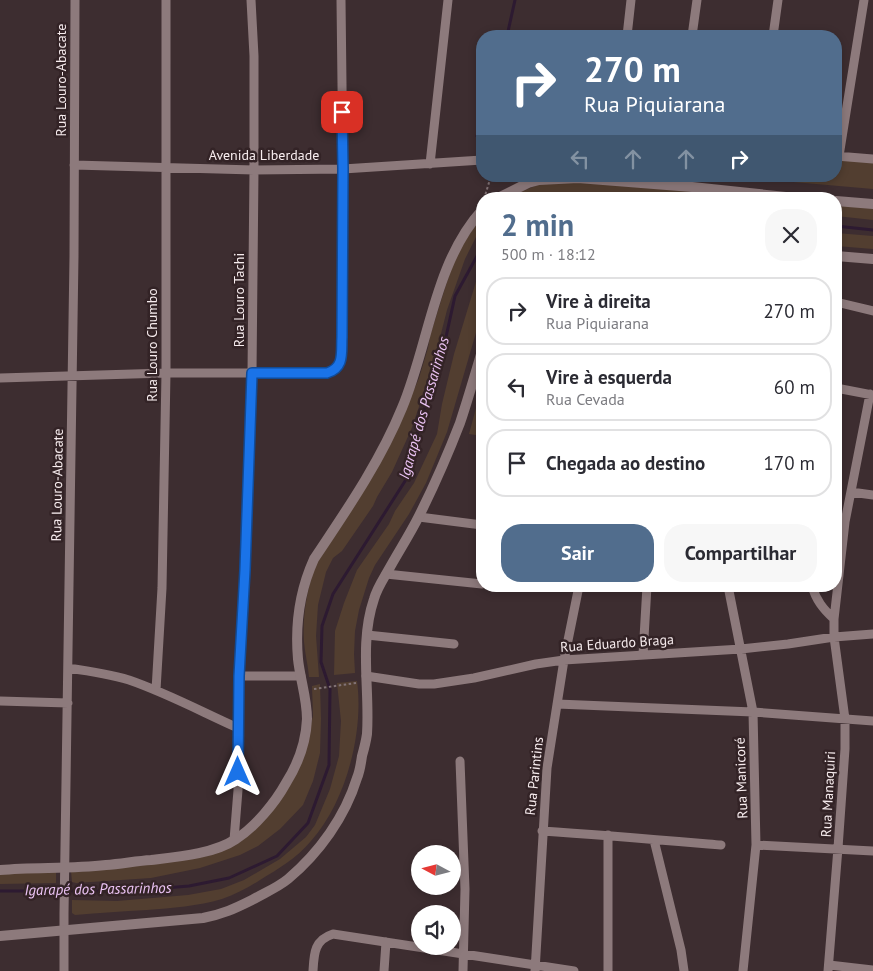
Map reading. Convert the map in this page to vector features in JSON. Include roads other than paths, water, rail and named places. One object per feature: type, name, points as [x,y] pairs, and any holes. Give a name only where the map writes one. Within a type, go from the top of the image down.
[{"type":"street","name":"Rua Louro-Abacate","points":[[64,971],[74,256],[75,0]]},
{"type":"street","name":"Rua Louro Chumbo","points":[[156,690],[162,588],[166,373],[166,0]]},
{"type":"street","name":"Rua Louro Tachi","points":[[234,840],[238,790],[239,676],[252,373],[254,56],[252,0]]},
{"type":"street","points":[[0,378],[166,373],[327,373],[338,369],[341,355],[343,169],[341,0]]},
{"type":"street","points":[[430,164],[448,0]]},
{"type":"street","points":[[628,30],[631,0]]},
{"type":"street","points":[[693,30],[697,0]]},
{"type":"street","points":[[774,30],[778,0]]},
{"type":"street","points":[[842,132],[864,0]]},
{"type":"street","points":[[842,156],[873,159]]},
{"type":"street","name":"Avenida Liberdade","points":[[74,165],[254,170],[343,169],[476,160]]},
{"type":"street","points":[[510,192],[532,182]]},
{"type":"street","points":[[629,182],[739,192]]},
{"type":"street","points":[[842,201],[873,204]]},
{"type":"street","points":[[0,870],[106,865],[205,852],[234,840],[260,818],[276,800],[297,764],[304,740],[307,718],[305,694],[298,659],[297,633],[304,584],[314,559],[366,477],[401,410],[414,377],[444,278],[457,247],[476,218]]},
{"type":"street","points":[[842,256],[873,259]]},
{"type":"street","points":[[842,303],[873,311]]},
{"type":"street","points":[[0,936],[203,918],[216,915],[232,910],[287,880],[321,846],[344,808],[358,777],[367,736],[368,709],[363,679],[369,616],[373,601],[386,574],[419,517],[438,475],[460,422],[476,370]]},
{"type":"street","points":[[842,389],[871,395]]},
{"type":"street","name":"Rua Manaquiri","points":[[842,554],[851,492],[871,395]]},
{"type":"street","points":[[851,492],[873,495]]},
{"type":"street","points":[[419,517],[476,524]]},
{"type":"street","points":[[386,574],[476,583]]},
{"type":"street","name":"Rua Parintins","points":[[535,968],[547,768],[564,660],[578,592]]},
{"type":"street","points":[[642,655],[647,592]]},
{"type":"street","name":"Rua Manicoré","points":[[729,592],[753,712],[756,845],[743,971]]},
{"type":"street","points":[[814,592],[824,610],[834,618]]},
{"type":"street","name":"Rua Manaquiri","points":[[829,968],[845,749],[845,719],[834,636],[837,592]]},
{"type":"street","name":"Rua Eduardo Braga","points":[[363,679],[434,684],[564,660],[741,649],[788,644],[834,636],[873,634]]},
{"type":"street","points":[[367,636],[454,644]]},
{"type":"street","points":[[68,668],[102,673],[156,690],[238,728]]},
{"type":"street","points":[[239,676],[301,676]]},
{"type":"street","points":[[0,701],[68,703]]},
{"type":"street","points":[[557,704],[753,712],[873,722]]},
{"type":"street","points":[[460,761],[465,889],[463,971]]},
{"type":"street","points":[[542,831],[721,845]]},
{"type":"street","points":[[608,835],[608,971]]},
{"type":"street","points":[[654,840],[681,950],[684,971]]},
{"type":"street","points":[[756,845],[873,851]]},
{"type":"street","points":[[313,971],[314,957],[318,944],[327,936],[333,934],[464,954],[535,968],[574,971]]},
{"type":"street","points":[[384,971],[386,942]]},
{"type":"street","points":[[829,968],[873,970]]},
{"type":"waterway","points":[[508,30],[515,0]]},
{"type":"waterway","name":"Igarapé dos Passarinhos","points":[[842,227],[873,230]]},
{"type":"waterway","name":"Igarapé dos Passarinhos","points":[[0,891],[129,891],[189,886],[229,878],[277,856],[308,823],[329,765],[330,689],[321,662],[322,626],[333,594],[407,478],[420,423],[444,346],[455,296],[476,258]]}]
